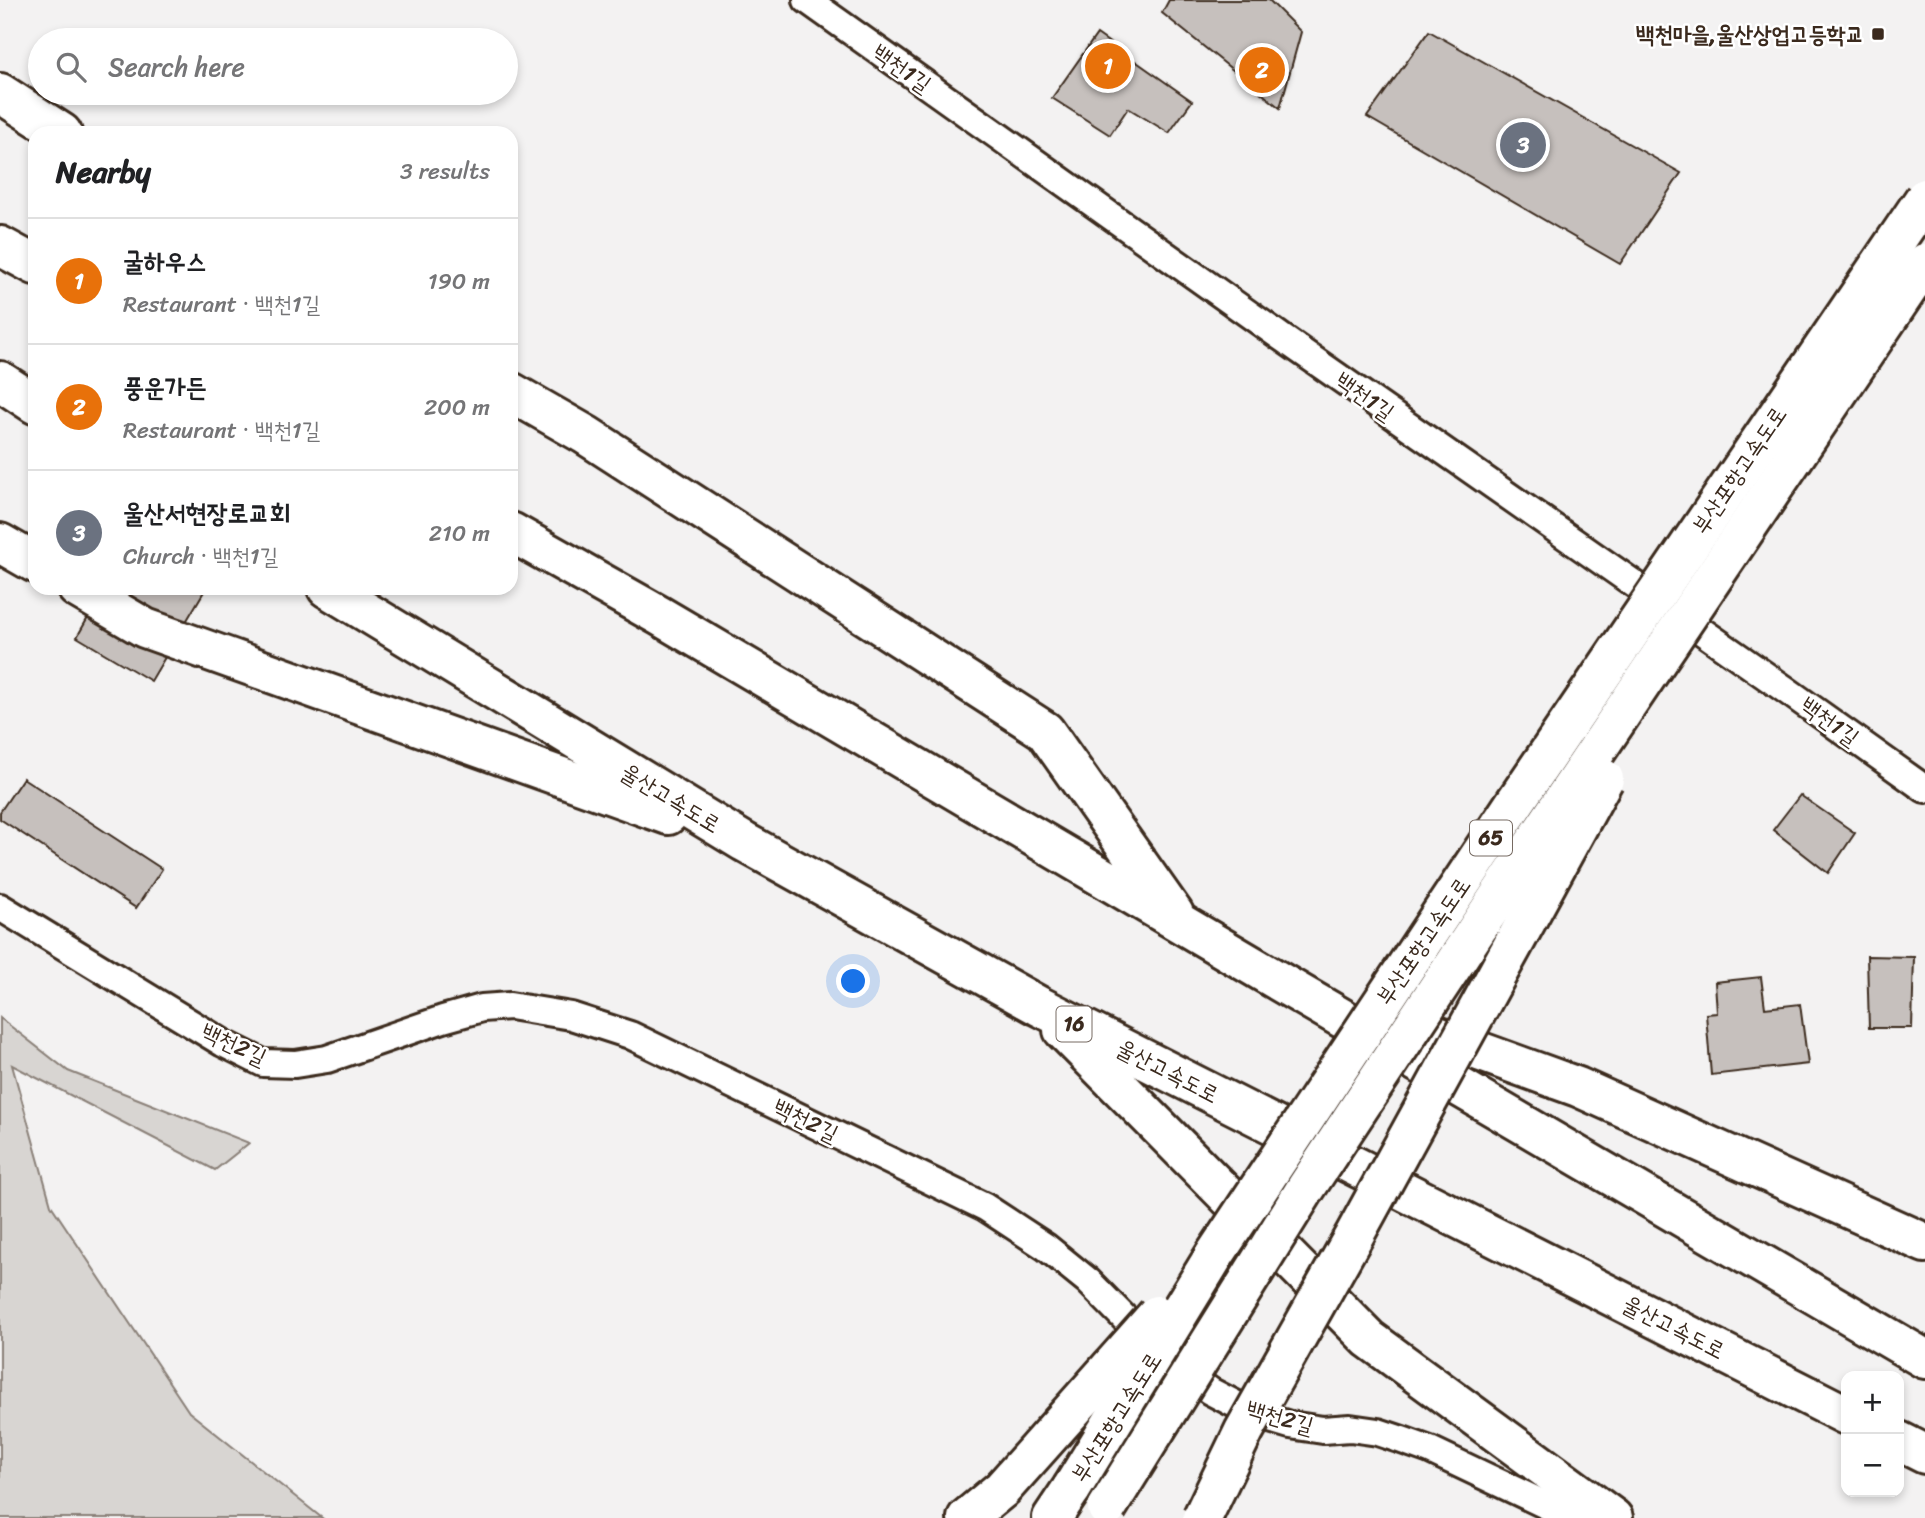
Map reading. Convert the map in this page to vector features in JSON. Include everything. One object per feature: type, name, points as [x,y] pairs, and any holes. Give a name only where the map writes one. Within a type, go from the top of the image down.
[{"type":"highway","points":[[0,93],[51,126]]},
{"type":"highway","name":"부산포항고속도로","points":[[1062,1503],[1214,1256],[1516,801],[1925,198]]},
{"type":"highway","points":[[0,246],[28,261]]},
{"type":"highway","name":"부산포항고속도로","points":[[1104,1513],[1306,1188],[1925,263]]},
{"type":"highway","points":[[0,381],[28,399]]},
{"type":"highway","points":[[518,396],[586,435],[1045,731],[1182,925]]},
{"type":"highway","points":[[518,536],[660,616],[1925,1359]]},
{"type":"highway","points":[[0,543],[28,559]]},
{"type":"highway","points":[[1202,1518],[1244,1431],[1355,1234],[1720,566]]},
{"type":"highway","points":[[89,595],[145,628],[744,842]]},
{"type":"highway","name":"울산고속도로","points":[[338,595],[744,842],[1039,1006],[1841,1412]]},
{"type":"highway","points":[[1263,972],[1578,1087],[1925,1243]]},
{"type":"highway","points":[[1039,1006],[1369,1339],[1613,1518]]},
{"type":"highway","points":[[967,1518],[1002,1489],[1163,1307],[1214,1256]]},
{"type":"highway","points":[[1904,1444],[1925,1454]]},
{"type":"street","name":"백천1길","points":[[807,0],[1280,337],[1925,789]]},
{"type":"street","name":"백천2길","points":[[0,907],[223,1043],[263,1063],[295,1064],[327,1059],[482,1008],[510,1006],[571,1016],[631,1035],[985,1207],[1046,1247],[1088,1281],[1158,1352],[1210,1391],[1256,1415],[1290,1425],[1323,1430],[1378,1432],[1442,1456],[1573,1518]]},
{"type":"shaded area","points":[[0,1018],[68,1071],[249,1143],[215,1170],[12,1065],[51,1205],[189,1412],[322,1518],[0,1518]]},
{"type":"building","points":[[1169,0],[1269,0],[1301,32],[1280,108],[1162,13]]},
{"type":"building","points":[[1429,31],[1681,173],[1620,264],[1367,117]]},
{"type":"building","points":[[1097,34],[1192,101],[1169,133],[1128,108],[1110,135],[1052,98]]},
{"type":"building","points":[[101,595],[202,595],[151,681],[77,637]]},
{"type":"building","points":[[23,778],[162,869],[136,908],[0,819],[0,812]]},
{"type":"building","points":[[1800,795],[1855,833],[1828,873],[1773,830]]},
{"type":"building","points":[[1867,956],[1914,957],[1912,1028],[1869,1028]]},
{"type":"building","points":[[1761,977],[1765,1008],[1800,1004],[1808,1064],[1711,1075],[1706,1014],[1717,1013],[1715,982]]},
{"type":"place","name":"백천마을,울산상업고등학교","points":[[1878,34]]},
{"type":"place","name":"굴하우스","points":[[1108,66]]},
{"type":"place","name":"풍운가든","points":[[1262,70]]},
{"type":"place","name":"울산서현장로교회","points":[[1523,145]]}]
